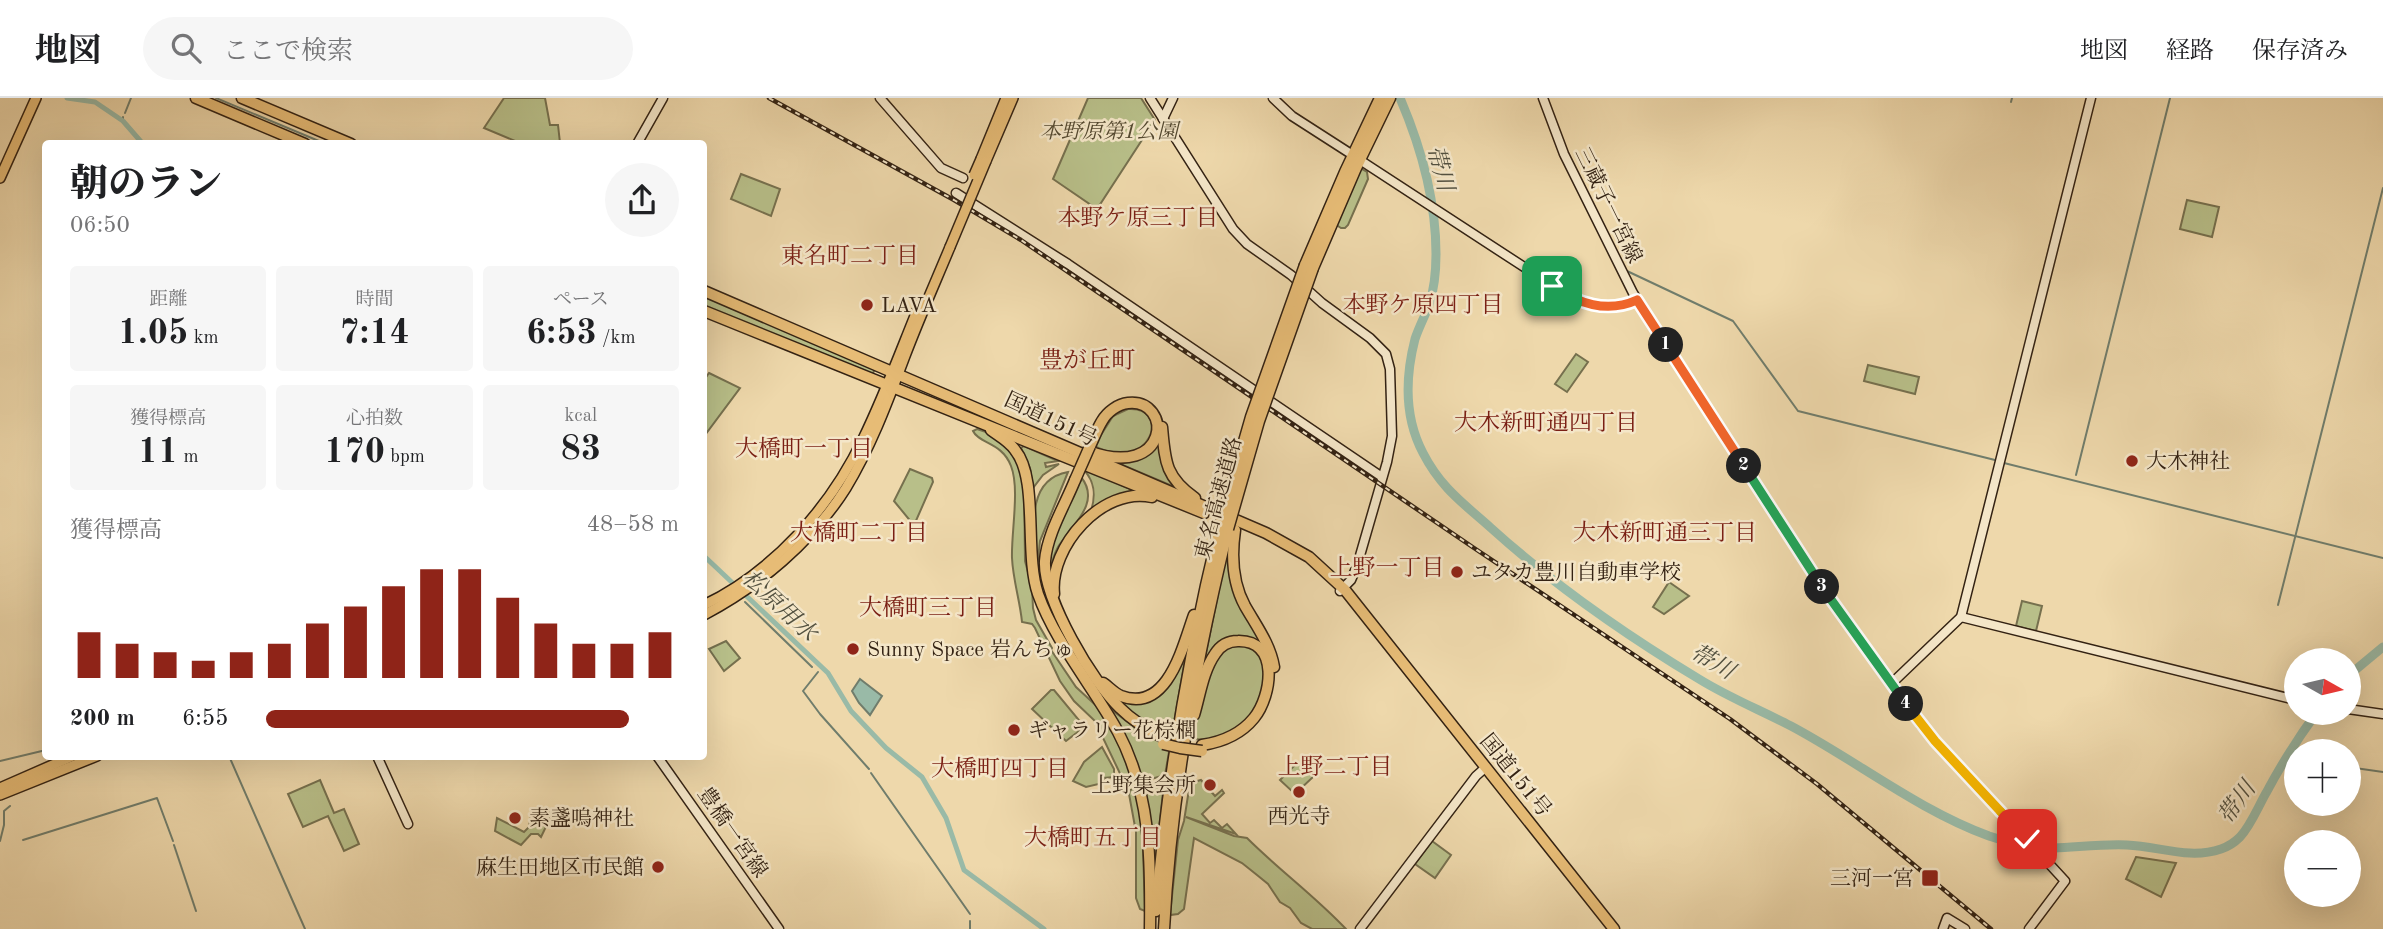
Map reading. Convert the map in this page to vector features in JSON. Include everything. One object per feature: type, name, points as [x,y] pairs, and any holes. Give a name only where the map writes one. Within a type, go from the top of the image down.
[{"type":"highway","points":[[196,98],[296,140]]},
{"type":"highway","points":[[242,98],[342,140]]},
{"type":"highway","name":"東名高速道路","points":[[1158,907],[1197,665],[1251,417],[1309,267],[1386,100]]},
{"type":"highway","name":"東名高速道路","points":[[1164,929],[1158,907],[1166,811],[1179,720],[1210,564],[1228,528],[1259,421],[1309,267]]},
{"type":"highway","name":"国道151号","points":[[707,292],[1211,509],[1287,544],[1315,562],[1362,612],[1614,929]]},
{"type":"highway","name":"国道151号","points":[[707,312],[983,422],[1283,547],[1311,564],[1341,589]]},
{"type":"highway","points":[[1153,929],[1158,907],[1139,780],[1117,730],[1090,688],[1053,612],[1047,583],[1046,554],[1099,416],[1108,406],[1125,398],[1142,400],[1152,407],[1160,418],[1166,462],[1175,481],[1211,509]]},
{"type":"highway","points":[[1006,421],[1091,453],[1121,459],[1139,455],[1153,444],[1157,433],[1155,416],[1139,404],[1127,403],[1119,406],[1102,421],[1087,445]]},
{"type":"highway","points":[[983,422],[1016,450],[1027,473],[1032,568],[1041,600],[1053,612],[1105,693],[1131,719],[1164,741]]},
{"type":"highway","points":[[1053,612],[1053,588],[1058,562],[1069,542],[1090,518],[1108,503],[1128,496],[1147,496],[1176,502]]},
{"type":"highway","points":[[1090,688],[1126,722],[1164,741],[1202,748],[1232,743],[1254,726],[1266,709],[1274,685],[1274,670],[1270,651],[1245,606],[1235,580],[1228,528]]},
{"type":"highway","points":[[1096,678],[1115,693],[1132,698],[1146,696],[1164,683],[1180,657],[1210,564]]},
{"type":"highway","points":[[1179,781],[1186,762],[1193,720],[1205,675],[1213,657],[1221,646],[1229,642],[1253,644],[1262,653],[1269,669],[1267,691],[1261,707],[1252,720],[1234,735],[1202,748]]},
{"type":"main road","points":[[0,178],[36,98]]},
{"type":"main road","points":[[984,160],[1006,98]]},
{"type":"main road","points":[[707,613],[779,564],[825,517],[860,463],[895,372],[984,160],[1013,98]]},
{"type":"main road","points":[[707,605],[740,589]]},
{"type":"main road","points":[[0,789],[64,760]]},
{"type":"main road","points":[[0,795],[87,760]]},
{"type":"street","points":[[638,140],[663,98]]},
{"type":"street","points":[[880,98],[941,168],[963,178]]},
{"type":"street","points":[[1150,98],[1233,229],[1247,244],[1291,275],[1386,354],[1390,369],[1393,426],[1389,453],[1357,566],[1351,580],[1341,589]]},
{"type":"street","points":[[1163,118],[1173,98]]},
{"type":"street","points":[[1273,98],[1292,116],[1348,152]]},
{"type":"street","name":"三蔵子一宮線","points":[[1543,98],[1564,154],[1637,300],[1827,594],[1935,741],[2065,881],[2029,929]]},
{"type":"street","points":[[1891,684],[1961,617],[2091,98]]},
{"type":"street","points":[[1363,162],[1574,299],[1605,307],[1637,300]]},
{"type":"street","points":[[956,193],[1068,264],[1382,477]]},
{"type":"street","points":[[1961,617],[2284,697]]},
{"type":"street","points":[[2361,711],[2383,714]]},
{"type":"street","points":[[379,760],[408,824]]},
{"type":"street","name":"豊橋一宮線","points":[[660,760],[779,929]]},
{"type":"street","points":[[1360,929],[1476,776],[1485,768]]},
{"type":"street","points":[[1942,929],[1947,918],[1965,929]]},
{"type":"green space","points":[[504,98],[545,98],[550,125],[558,125],[560,140],[513,140],[484,128]]},
{"type":"green space","name":"本野原第1公園","points":[[1088,98],[1141,98],[1155,120],[1097,209],[1053,179]]},
{"type":"green space","points":[[1360,168],[1367,172],[1368,179],[1348,225],[1341,228],[1335,224]]},
{"type":"green space","points":[[741,174],[780,189],[771,216],[731,199]]},
{"type":"green space","points":[[2187,200],[2219,207],[2212,237],[2180,229]]},
{"type":"green space","points":[[707,295],[875,368],[872,376],[707,309]]},
{"type":"green space","points":[[1576,354],[1588,362],[1567,392],[1555,384]]},
{"type":"green space","points":[[1868,365],[1919,377],[1915,394],[1864,381]]},
{"type":"green space","points":[[709,373],[740,388],[707,432]]},
{"type":"green space","points":[[1128,409],[1142,411],[1149,418],[1152,427],[1142,446],[1130,452],[1114,453],[1094,446],[1113,416]]},
{"type":"green space","points":[[977,429],[992,434],[1011,447],[1024,478],[1025,561],[1032,587],[1036,620],[1051,650],[1076,687],[1102,711],[1126,757],[1134,782],[1125,784],[1095,721],[1074,701],[1060,681],[1035,628],[1032,624],[1022,622],[1012,558],[1014,476],[1007,458],[997,448],[980,439],[973,431]]},
{"type":"green space","points":[[1161,437],[1177,488],[1120,464],[1150,453]]},
{"type":"green space","points":[[1024,446],[1058,461],[1045,463],[1046,467],[1059,464],[1043,475],[1033,488],[1030,468],[1021,448]]},
{"type":"green space","points":[[910,469],[932,478],[933,482],[915,523],[912,523],[894,501]]},
{"type":"green space","points":[[1084,470],[1137,492],[1091,511],[1094,489]]},
{"type":"green space","points":[[1068,472],[1040,541],[1037,568],[1034,525],[1038,497],[1044,486],[1054,477]]},
{"type":"green space","points":[[1081,477],[1087,487],[1086,505],[1058,547],[1049,575],[1054,537]]},
{"type":"green space","points":[[1229,540],[1229,563],[1263,640],[1265,651],[1231,638],[1201,678]]},
{"type":"green space","points":[[1669,582],[1689,596],[1664,614],[1653,607]]},
{"type":"green space","points":[[2022,601],[2042,606],[2036,631],[2016,626]]},
{"type":"green space","points":[[726,641],[740,658],[724,671],[709,649]]},
{"type":"green space","points":[[1244,644],[1258,651],[1266,670],[1259,706],[1241,727],[1211,740],[1193,739],[1204,692],[1217,660],[1223,649]]},
{"type":"green space","points":[[1187,648],[1172,734],[1139,718],[1112,693],[1127,699],[1162,691],[1171,682]]},
{"type":"green space","points":[[1054,690],[1083,725],[1083,728],[1066,741],[1032,709]]},
{"type":"green space","points":[[1108,707],[1143,734],[1170,746],[1165,775],[1148,780],[1150,787],[1164,782],[1154,877],[1151,832]]},
{"type":"green space","points":[[1102,747],[1114,769],[1114,777],[1104,778],[1103,783],[1086,787],[1073,781],[1084,762]]},
{"type":"green space","points":[[1298,762],[1314,776],[1295,794],[1280,780]]},
{"type":"green space","points":[[320,780],[334,813],[344,809],[359,844],[344,851],[328,816],[303,827],[288,794]]},
{"type":"green space","points":[[1201,780],[1215,796],[1222,790],[1224,793],[1202,814],[1210,823],[1214,820],[1222,828],[1227,824],[1236,834],[1186,817],[1234,836],[1247,838],[1346,929],[1312,929],[1301,923],[1290,908],[1280,902],[1268,884],[1242,863],[1194,838],[1184,909],[1178,914],[1170,915],[1178,840],[1190,783]]},
{"type":"green space","points":[[1136,788],[1142,819],[1145,911],[1140,909],[1136,898],[1136,832],[1129,794],[1130,790]]},
{"type":"green space","points":[[553,812],[541,837],[531,834],[521,845],[495,831],[497,818],[524,832],[529,827],[531,815]]},
{"type":"green space","points":[[1432,841],[1451,855],[1435,878],[1415,864]]},
{"type":"green space","points":[[2136,857],[2176,863],[2161,897],[2126,879]]},
{"type":"shaded area","points":[[860,679],[882,696],[870,715],[852,691]]},
{"type":"waterway","name":"松原用水","points":[[67,98],[95,102],[123,121],[140,140]]},
{"type":"waterway","points":[[125,113],[131,98]]},
{"type":"waterway","points":[[216,98],[316,140]]},
{"type":"waterway","name":"帯川","points":[[1400,98],[1426,174],[1435,234],[1436,267],[1432,293],[1415,339],[1409,368],[1409,411],[1417,439],[1437,476],[1462,503],[1565,589],[1618,627],[1710,686],[1791,726],[1937,813],[1989,836],[2038,848],[2127,845],[2197,853],[2226,847],[2238,839],[2248,827],[2308,725]]},
{"type":"waterway","points":[[2011,102],[2012,98]]},
{"type":"waterway","points":[[2076,475],[2170,98]]},
{"type":"waterway","points":[[2278,605],[2383,188]]},
{"type":"waterway","points":[[1627,271],[1733,321],[1798,411],[1995,460]]},
{"type":"waterway","points":[[2004,463],[2383,558]]},
{"type":"waterway","name":"松原用水","points":[[707,559],[828,673],[851,711],[886,748],[922,777],[946,818],[964,870],[1044,929]]},
{"type":"waterway","points":[[745,602],[812,667]]},
{"type":"waterway","name":"帯川","points":[[2361,665],[2383,647]]},
{"type":"waterway","points":[[818,672],[803,691],[869,769]]},
{"type":"waterway","points":[[0,761],[42,751]]},
{"type":"waterway","points":[[231,760],[305,929]]},
{"type":"waterway","points":[[2361,769],[2383,772]]},
{"type":"waterway","points":[[871,773],[970,914]]},
{"type":"waterway","points":[[23,840],[157,798],[173,841]]},
{"type":"waterway","points":[[0,841],[4,811],[10,806]]},
{"type":"waterway","points":[[174,845],[196,911]]},
{"type":"waterway","points":[[970,921],[970,929]]},
{"type":"railway","points":[[769,98],[1021,240],[1730,719],[1817,784],[1991,929]]},
{"type":"place","name":"LAVA","points":[[867,305]]},
{"type":"place","name":"大木神社","points":[[2132,461]]},
{"type":"place","name":"ユタカ豊川自動車学校","points":[[1457,572]]},
{"type":"place","name":"Sunny Space 岩んちゅ","points":[[853,649]]},
{"type":"place","name":"ギャラリー花棕櫚","points":[[1014,730]]},
{"type":"place","name":"上野集会所","points":[[1210,785]]},
{"type":"place","name":"西光寺","points":[[1299,792]]},
{"type":"place","name":"素盞嗚神社","points":[[515,818]]},
{"type":"place","name":"麻生田地区市民館","points":[[658,867]]},
{"type":"place","name":"三河一宮","points":[[1930,878]]},
{"type":"district","name":"本野ケ原三丁目","points":[[1138,217]]},
{"type":"district","name":"東名町二丁目","points":[[850,255]]},
{"type":"district","name":"本野ケ原四丁目","points":[[1423,304]]},
{"type":"district","name":"豊が丘町","points":[[1087,360]]},
{"type":"district","name":"大木新町通四丁目","points":[[1546,422]]},
{"type":"district","name":"大橋町一丁目","points":[[804,448]]},
{"type":"district","name":"大橋町二丁目","points":[[859,532]]},
{"type":"district","name":"大木新町通三丁目","points":[[1665,532]]},
{"type":"district","name":"上野一丁目","points":[[1387,567]]},
{"type":"district","name":"大橋町三丁目","points":[[928,607]]},
{"type":"district","name":"上野二丁目","points":[[1335,766]]},
{"type":"district","name":"大橋町四丁目","points":[[1000,768]]},
{"type":"district","name":"大橋町五丁目","points":[[1093,837]]},
{"type":"route","points":[[1552,286],[1574,299],[1597,306],[1624,305],[1637,300],[1827,594],[1891,684],[1935,741],[2027,839]]}]
